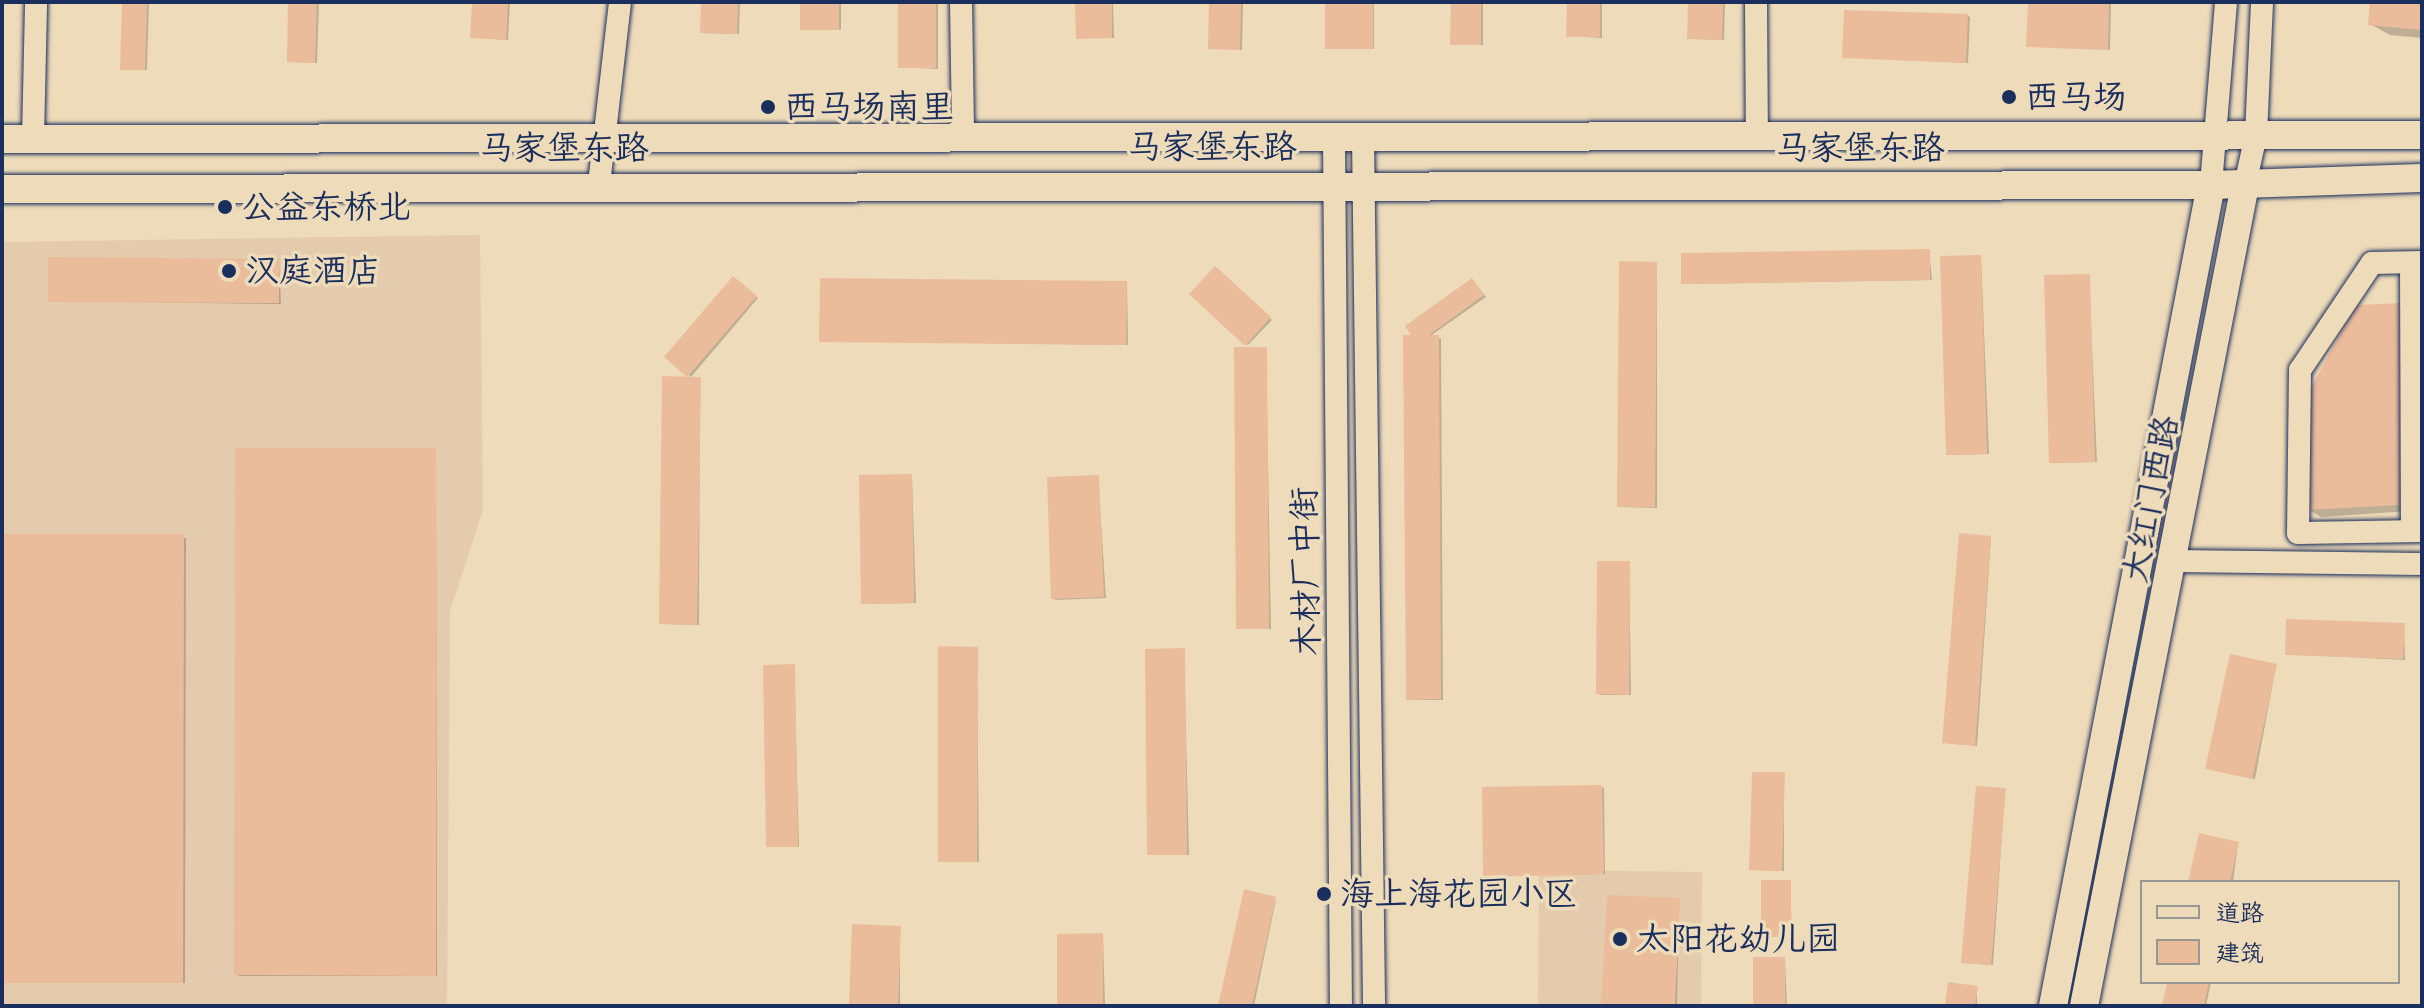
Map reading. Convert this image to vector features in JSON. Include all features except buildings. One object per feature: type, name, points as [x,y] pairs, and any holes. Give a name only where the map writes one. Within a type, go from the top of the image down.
[{"type":"main road","name":"马家堡东路","points":[[2,139],[601,133],[1334,137],[2422,135]]},
{"type":"main road","name":"马家堡东路","points":[[2,189],[599,184],[2245,185],[2422,178]]},
{"type":"main road","name":"大红门西路","points":[[2053,1006],[2211,185]]},
{"type":"main road","name":"大红门西路","points":[[2084,1006],[2175,561],[2245,185]]},
{"type":"street","points":[[33,138],[36,2]]},
{"type":"street","points":[[599,184],[601,133],[620,2]]},
{"type":"street","points":[[961,2],[963,133]]},
{"type":"street","points":[[1756,2],[1757,135]]},
{"type":"street","name":"大红门西路","points":[[2211,185],[2226,2]]},
{"type":"street","name":"大红门西路","points":[[2245,185],[2256,135],[2262,2]]},
{"type":"street","name":"木材厂中街","points":[[1334,137],[1341,1006]]},
{"type":"street","name":"木材厂中街","points":[[1363,137],[1374,1006]]},
{"type":"street","points":[[2417,262],[2417,531],[2298,533],[2300,370],[2372,263],[2417,262]]},
{"type":"street","points":[[2175,561],[2422,564]]},
{"type":"shaded area","points":[[480,235],[483,510],[450,611],[447,1006],[2,1006],[2,242]]},
{"type":"shaded area","name":"太阳花幼儿园","points":[[1539,870],[1702,872],[1701,1006],[1538,1006]]},
{"type":"place","name":"西马场","points":[[2009,97]]},
{"type":"place","name":"西马场南里","points":[[768,107]]},
{"type":"place","name":"公益东桥北","points":[[225,207]]},
{"type":"place","name":"汉庭酒店","points":[[229,271]]},
{"type":"place","name":"海上海花园小区","points":[[1324,894]]},
{"type":"place","name":"太阳花幼儿园","points":[[1620,939]]}]
